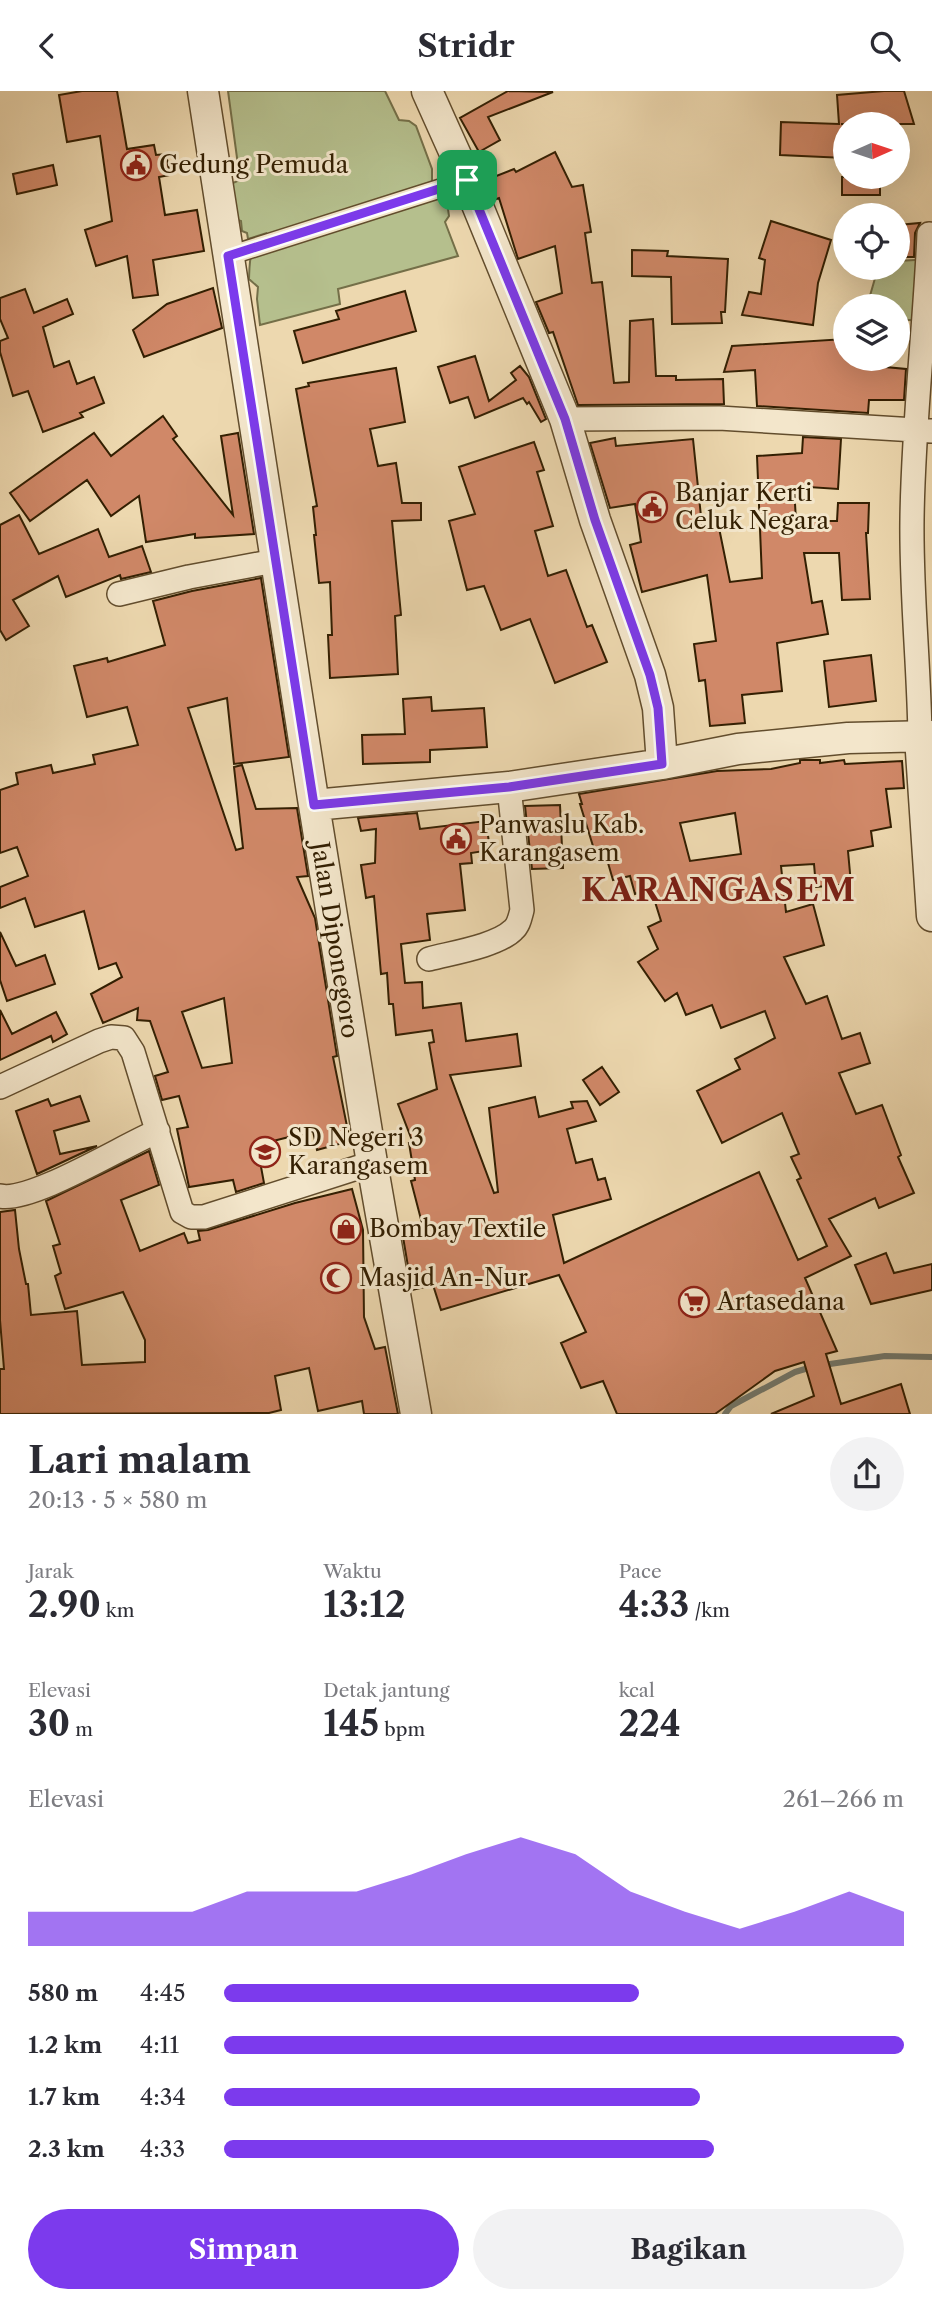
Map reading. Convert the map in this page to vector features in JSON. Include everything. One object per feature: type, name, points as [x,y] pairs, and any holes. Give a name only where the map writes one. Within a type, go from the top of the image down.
[{"type":"street","name":"Jalan Diponegoro","points":[[203,91],[314,805],[416,1414]]},
{"type":"street","points":[[427,91],[467,180],[565,419],[595,520],[650,675],[658,708],[662,764]]},
{"type":"street","points":[[228,256],[467,180]]},
{"type":"street","points":[[929,234],[923,431],[912,581],[926,737],[932,916]]},
{"type":"street","points":[[565,419],[719,418],[923,431]]},
{"type":"street","points":[[119,594],[189,577],[275,561]]},
{"type":"street","points":[[314,805],[509,787],[662,764],[738,748],[848,738],[926,737]]},
{"type":"street","points":[[429,959],[500,938],[513,930],[519,921],[522,910],[509,787]]},
{"type":"street","points":[[0,1087],[99,1041],[119,1037],[129,1043],[182,1212],[196,1218],[222,1213],[372,1163]]},
{"type":"street","points":[[0,1196],[14,1196],[45,1186],[158,1131]]},
{"type":"green space","points":[[228,91],[385,91],[399,120],[409,121],[416,126],[432,169],[432,181],[447,202],[449,216],[445,222],[458,256],[338,289],[340,304],[260,325],[258,287],[249,279],[250,263],[254,249],[267,233],[248,239],[247,233],[242,231],[241,221],[225,216],[224,187],[240,180]]},
{"type":"green space","points":[[932,259],[932,322],[910,320],[910,294],[870,294],[875,280],[910,280],[910,260]]},
{"type":"building","points":[[82,91],[117,91],[127,149],[154,145],[156,155],[166,154],[170,175],[159,177],[165,215],[197,210],[204,251],[153,260],[158,295],[133,298],[127,256],[96,266],[85,230],[112,221],[100,136],[67,142],[59,95]]},
{"type":"building","points":[[508,91],[553,92],[488,117],[500,140],[479,152],[460,118]]},
{"type":"building","points":[[904,91],[914,124],[910,124],[910,112],[838,112],[837,95]]},
{"type":"building","points":[[781,122],[833,124],[833,157],[780,155]]},
{"type":"building","points":[[555,152],[572,187],[583,185],[591,232],[585,233],[592,283],[602,282],[614,383],[629,382],[630,321],[653,319],[656,376],[676,376],[676,380],[723,379],[724,404],[578,405],[553,332],[549,333],[536,302],[562,293],[555,246],[518,259],[499,198],[494,200],[486,180],[514,169],[516,172]]},
{"type":"building","points":[[53,165],[57,185],[17,194],[13,174]]},
{"type":"building","points":[[842,189],[880,189],[880,195],[842,195]]},
{"type":"building","points":[[771,221],[831,240],[818,283],[813,325],[742,315],[749,292],[761,294],[765,260],[759,258]]},
{"type":"building","points":[[920,223],[915,233],[914,257],[910,257],[910,224]]},
{"type":"building","points":[[632,250],[668,251],[667,256],[728,259],[722,323],[672,324],[671,277],[632,276]]},
{"type":"building","points":[[213,288],[222,328],[144,357],[133,330],[167,304]]},
{"type":"building","points":[[25,289],[34,313],[67,299],[73,314],[43,327],[54,367],[69,361],[77,384],[94,377],[104,403],[80,413],[83,417],[43,432],[28,391],[13,396],[0,352],[0,341],[8,338],[0,319],[0,298]]},
{"type":"building","points":[[405,291],[416,331],[303,363],[294,331],[339,319],[336,311]]},
{"type":"building","points":[[833,340],[833,371],[906,371],[904,400],[869,400],[868,413],[757,406],[755,370],[724,372],[732,346]]},
{"type":"building","points":[[475,356],[489,401],[516,380],[511,373],[520,366],[529,377],[546,419],[541,422],[529,402],[527,404],[523,398],[475,418],[468,397],[450,403],[438,367]]},
{"type":"building","points":[[396,368],[405,422],[370,429],[378,466],[396,463],[402,503],[421,503],[421,520],[392,521],[401,615],[395,616],[398,674],[330,678],[330,582],[319,583],[313,507],[317,506],[296,389],[309,386],[308,383]]},
{"type":"building","points":[[163,416],[177,436],[173,439],[233,515],[221,436],[238,433],[254,534],[195,538],[195,534],[146,542],[139,496],[111,516],[87,480],[30,521],[10,493],[94,433],[111,456]]},
{"type":"building","points":[[803,437],[841,439],[838,489],[794,486],[796,521],[837,521],[838,503],[869,503],[866,533],[870,599],[842,600],[839,553],[804,553],[812,603],[822,601],[828,634],[777,643],[782,691],[742,695],[745,723],[710,726],[705,680],[699,681],[694,644],[716,641],[707,575],[642,592],[630,545],[641,542],[635,504],[610,508],[590,443],[615,438],[616,446],[693,439],[702,526],[718,523],[730,582],[762,578],[757,456],[802,453]]},
{"type":"building","points":[[534,442],[544,470],[537,472],[553,526],[535,531],[548,576],[566,570],[587,627],[592,625],[607,662],[555,683],[530,619],[501,630],[484,586],[467,590],[449,521],[475,514],[459,467]]},
{"type":"building","points":[[19,515],[39,554],[98,529],[109,557],[142,546],[151,572],[121,579],[120,575],[66,597],[58,576],[13,600],[29,626],[6,640],[0,630],[0,525]]},
{"type":"building","points":[[261,578],[289,757],[234,764],[227,698],[188,708],[236,850],[243,848],[234,767],[242,765],[256,809],[297,808],[308,876],[297,877],[315,918],[337,1056],[333,1057],[350,1141],[317,1150],[313,1131],[257,1145],[264,1183],[236,1192],[233,1180],[189,1187],[177,1129],[188,1127],[179,1096],[162,1100],[155,1076],[168,1072],[150,1021],[137,1020],[138,1008],[103,1023],[91,994],[122,977],[116,963],[99,969],[84,911],[35,927],[25,898],[0,908],[0,887],[28,876],[17,847],[0,853],[0,790],[18,784],[16,773],[51,765],[53,773],[95,764],[93,755],[138,745],[127,707],[87,717],[74,666],[107,658],[108,662],[165,645],[153,601]],"holes":[[[224,998],[232,1063],[202,1068],[182,1012]]]},
{"type":"building","points":[[871,655],[876,701],[829,707],[824,661]]},
{"type":"building","points":[[431,697],[432,711],[484,708],[487,747],[430,750],[430,762],[363,764],[362,735],[405,734],[403,699]]},
{"type":"building","points":[[800,760],[820,760],[820,763],[844,760],[845,764],[902,761],[904,788],[886,789],[891,827],[871,831],[873,846],[848,851],[851,884],[816,887],[814,864],[781,866],[786,912],[813,904],[824,945],[784,957],[806,1004],[827,996],[842,1039],[860,1033],[870,1063],[839,1073],[856,1114],[882,1105],[901,1155],[898,1157],[914,1193],[879,1208],[875,1198],[829,1219],[851,1256],[805,1278],[837,1351],[826,1354],[841,1404],[901,1384],[910,1414],[771,1414],[814,1396],[804,1362],[775,1371],[715,1414],[617,1414],[603,1381],[581,1388],[561,1343],[586,1332],[559,1275],[441,1310],[433,1285],[412,1290],[403,1237],[424,1231],[411,1181],[415,1180],[409,1143],[413,1143],[398,1104],[437,1089],[429,1043],[434,1042],[432,1030],[396,1035],[393,1004],[389,1004],[387,973],[381,974],[374,896],[366,898],[361,865],[375,863],[376,829],[361,831],[358,818],[417,813],[420,829],[486,821],[490,850],[471,853],[472,863],[460,864],[465,910],[427,914],[430,940],[401,944],[405,983],[422,982],[423,1008],[461,1003],[466,1041],[517,1034],[521,1066],[450,1075],[494,1193],[498,1192],[489,1108],[535,1097],[539,1117],[573,1108],[571,1102],[587,1101],[596,1121],[567,1129],[576,1163],[592,1159],[598,1180],[605,1178],[611,1199],[553,1215],[564,1263],[759,1172],[798,1260],[827,1246],[797,1180],[801,1178],[791,1157],[799,1154],[782,1113],[722,1143],[697,1091],[740,1069],[735,1059],[775,1038],[765,1011],[721,1028],[712,1005],[686,1015],[677,993],[665,1001],[638,962],[658,949],[648,927],[661,921],[651,889],[635,894],[630,876],[613,880],[606,856],[597,859],[579,794],[717,771],[771,769],[800,763]],"holes":[[[735,813],[741,854],[690,861],[680,823]]]},
{"type":"building","points":[[560,805],[563,868],[532,869],[525,806]]},
{"type":"building","points":[[0,932],[16,966],[45,955],[55,984],[7,1001],[0,980]]},
{"type":"building","points":[[0,1010],[12,1034],[56,1012],[67,1034],[53,1042],[51,1036],[0,1060]]},
{"type":"building","points":[[602,1067],[619,1092],[600,1105],[583,1080]]},
{"type":"building","points":[[80,1096],[89,1121],[54,1131],[60,1154],[97,1146],[37,1174],[16,1111],[48,1099],[51,1106]]},
{"type":"building","points":[[149,1151],[159,1185],[121,1200],[140,1251],[184,1233],[188,1243],[200,1240],[198,1231],[352,1189],[363,1230],[364,1317],[375,1349],[385,1347],[398,1414],[364,1414],[362,1401],[318,1411],[309,1368],[275,1376],[281,1410],[269,1413],[0,1414],[0,1369],[4,1369],[0,1320],[0,1212],[15,1210],[31,1315],[77,1311],[82,1365],[145,1362],[145,1340],[123,1292],[65,1309],[55,1276],[61,1273],[53,1246],[60,1244],[46,1201]]},
{"type":"building","points":[[886,1253],[894,1273],[932,1264],[932,1290],[871,1304],[855,1265]]},
{"type":"waterway","points":[[823,1365],[885,1356],[932,1357]]},
{"type":"waterway","points":[[725,1414],[731,1406],[795,1372],[812,1367]]},
{"type":"place","name":"Gedung Pemuda","points":[[136,165]]},
{"type":"place","name":"Banjar Kerti Celuk Negara","points":[[652,507]]},
{"type":"place","name":"Panwaslu Kab. Karangasem","points":[[456,839]]},
{"type":"place","name":"SD Negeri 3 Karangasem","points":[[265,1152]]},
{"type":"place","name":"Bombay Textile","points":[[346,1229]]},
{"type":"place","name":"Masjid An-Nur","points":[[336,1278]]},
{"type":"place","name":"Artasedana","points":[[694,1302]]},
{"type":"district","name":"KARANGASEM","points":[[719,890]]},
{"type":"route","points":[[467,180],[565,419],[595,520],[650,675],[658,708],[662,764],[509,787],[314,805],[228,256],[467,180]]}]
